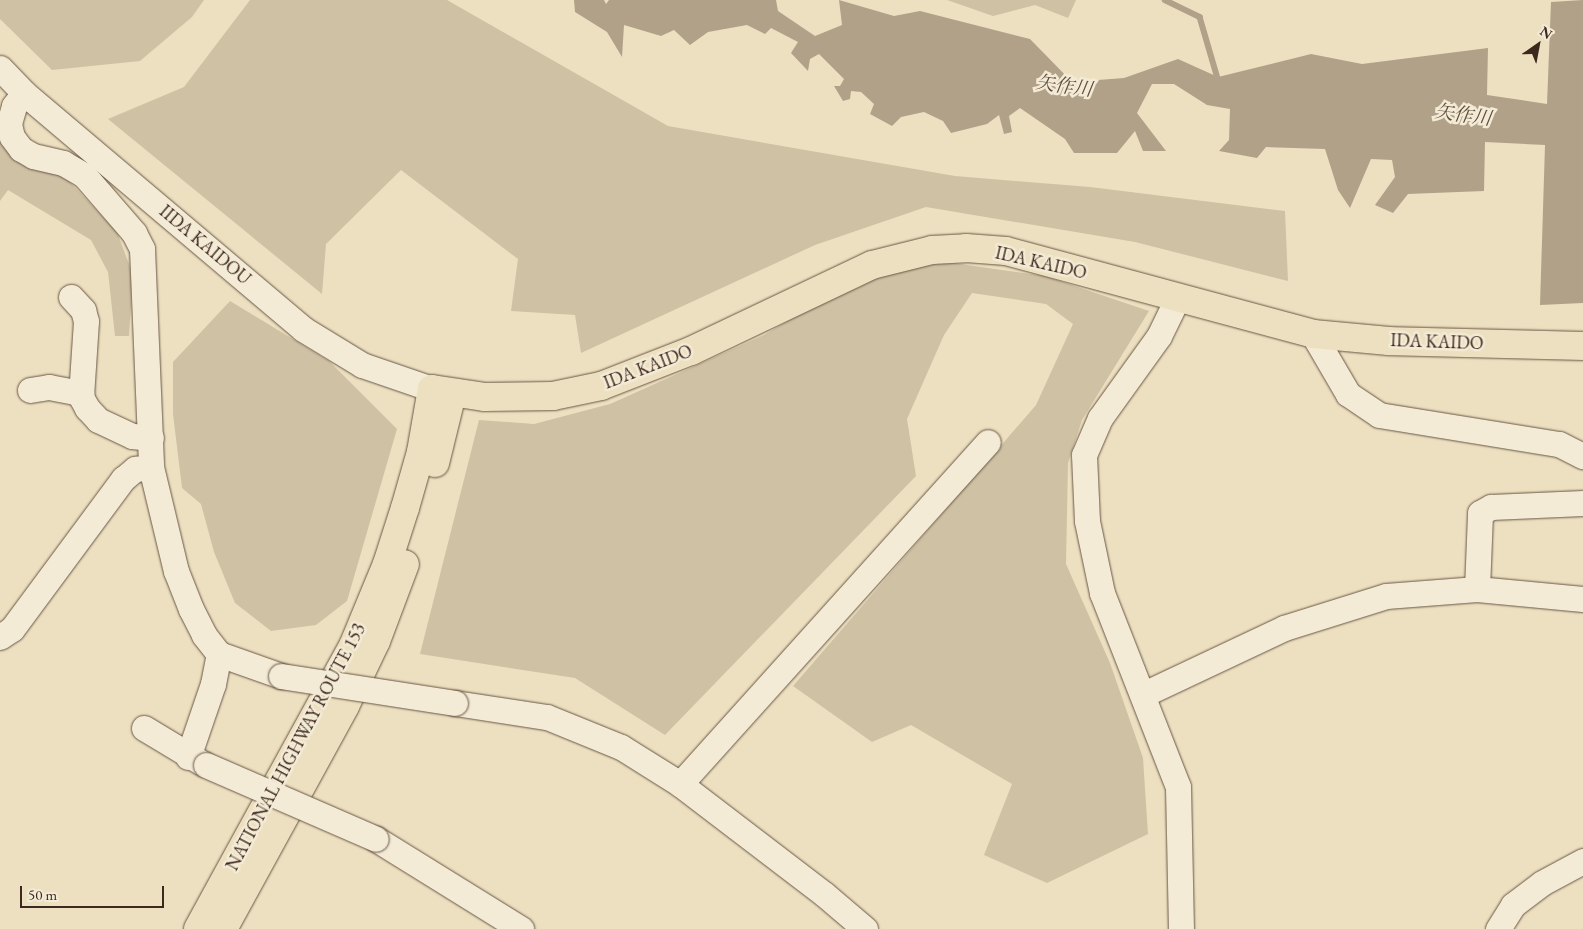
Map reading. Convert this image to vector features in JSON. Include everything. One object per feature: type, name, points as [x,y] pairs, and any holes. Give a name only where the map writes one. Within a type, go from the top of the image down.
[{"type":"highway","name":"IDA KAIDO","points":[[442,392],[485,397],[553,396],[601,386],[683,355],[841,277],[897,257],[932,250],[1006,251],[1177,300],[1313,334],[1399,341],[1583,346]]},
{"type":"highway","name":"NATIONAL HIGHWAY ROUTE 153","points":[[198,929],[353,646],[387,564],[421,452],[442,392]]},
{"type":"highway","name":"NATIONAL HIGHWAY ROUTE 153","points":[[223,929],[345,706],[376,641],[411,547],[442,392]]},
{"type":"street","name":"IIDA KAIDOU","points":[[0,68],[24,93],[303,329],[362,365],[442,392]]},
{"type":"street","points":[[24,93],[14,106],[9,124],[16,143],[33,156],[63,163],[84,175],[134,233],[142,249],[151,467],[176,571],[204,635],[219,654],[281,676],[547,717],[621,747],[680,784],[824,894],[865,929]]},
{"type":"street","points":[[71,298],[83,310],[86,321],[81,393],[87,408],[98,420],[132,436],[151,438]]},
{"type":"street","points":[[1177,300],[1160,336],[1100,418],[1084,455],[1088,521],[1102,593],[1144,694],[1178,787],[1181,929]]},
{"type":"street","points":[[1313,334],[1348,394],[1379,415],[1559,444],[1583,456]]},
{"type":"street","points":[[30,390],[49,387],[81,393]]},
{"type":"street","points":[[680,784],[988,442]]},
{"type":"street","points":[[0,637],[12,629],[122,479],[135,469],[151,467]]},
{"type":"street","points":[[1477,589],[1480,513],[1491,506],[1583,502]]},
{"type":"street","points":[[1144,694],[1284,628],[1349,606],[1386,596],[1477,589],[1583,599]]},
{"type":"street","points":[[197,761],[219,654]]},
{"type":"street","points":[[144,728],[197,761],[376,839],[521,929]]},
{"type":"street","points":[[1498,929],[1513,905],[1542,883],[1583,861]]},
{"type":"shaded area","points":[[0,0],[204,0],[192,17],[140,61],[52,70],[0,19]]},
{"type":"shaded area","points":[[250,0],[447,0],[668,126],[955,176],[1090,187],[1285,211],[1288,281],[1135,242],[926,207],[815,245],[581,353],[575,315],[511,311],[518,259],[401,170],[326,244],[322,294],[108,119],[184,87]]},
{"type":"shaded area","points":[[947,0],[1076,0],[1068,18],[1035,5],[993,16]]},
{"type":"shaded area","points":[[0,139],[69,181],[117,232],[133,275],[129,336],[115,336],[108,272],[91,240],[8,190],[0,201]]},
{"type":"shaded area","points":[[939,261],[1045,276],[1149,311],[1082,420],[1068,463],[1066,564],[1110,663],[1143,758],[1148,834],[1047,883],[984,855],[1012,784],[911,725],[872,742],[793,686],[1036,405],[1073,324],[1046,304],[972,293],[944,335],[907,419],[916,476],[665,735],[575,678],[420,654],[479,420],[534,424],[610,404],[764,335],[860,278]]},
{"type":"shaded area","points":[[230,301],[329,361],[397,429],[347,601],[316,625],[271,631],[235,603],[214,552],[201,504],[182,488],[173,414],[173,362]]},
{"type":"water","name":"矢作川","points":[[574,0],[604,0],[606,4],[609,0],[776,0],[778,11],[815,36],[842,25],[839,0],[894,16],[920,11],[1030,39],[1072,82],[1124,78],[1178,59],[1218,77],[1311,54],[1362,64],[1488,48],[1487,95],[1547,104],[1551,2],[1583,0],[1583,303],[1540,305],[1545,145],[1485,142],[1484,191],[1408,194],[1393,213],[1375,205],[1395,177],[1392,160],[1371,159],[1350,208],[1338,190],[1325,149],[1266,147],[1257,158],[1219,151],[1229,140],[1230,109],[1207,105],[1174,84],[1152,84],[1137,113],[1166,151],[1143,151],[1135,131],[1117,153],[1074,153],[1065,139],[1020,108],[1009,116],[1012,132],[1004,134],[999,115],[987,124],[951,133],[943,121],[924,112],[901,117],[892,126],[870,114],[874,104],[861,92],[851,91],[850,99],[843,101],[834,86],[840,86],[844,79],[819,54],[810,59],[808,71],[791,53],[798,42],[771,28],[765,34],[747,25],[708,32],[690,45],[674,30],[661,36],[624,25],[622,57],[607,32],[575,12]]},
{"type":"waterway","points":[[1165,0],[1200,17],[1219,82]]}]
